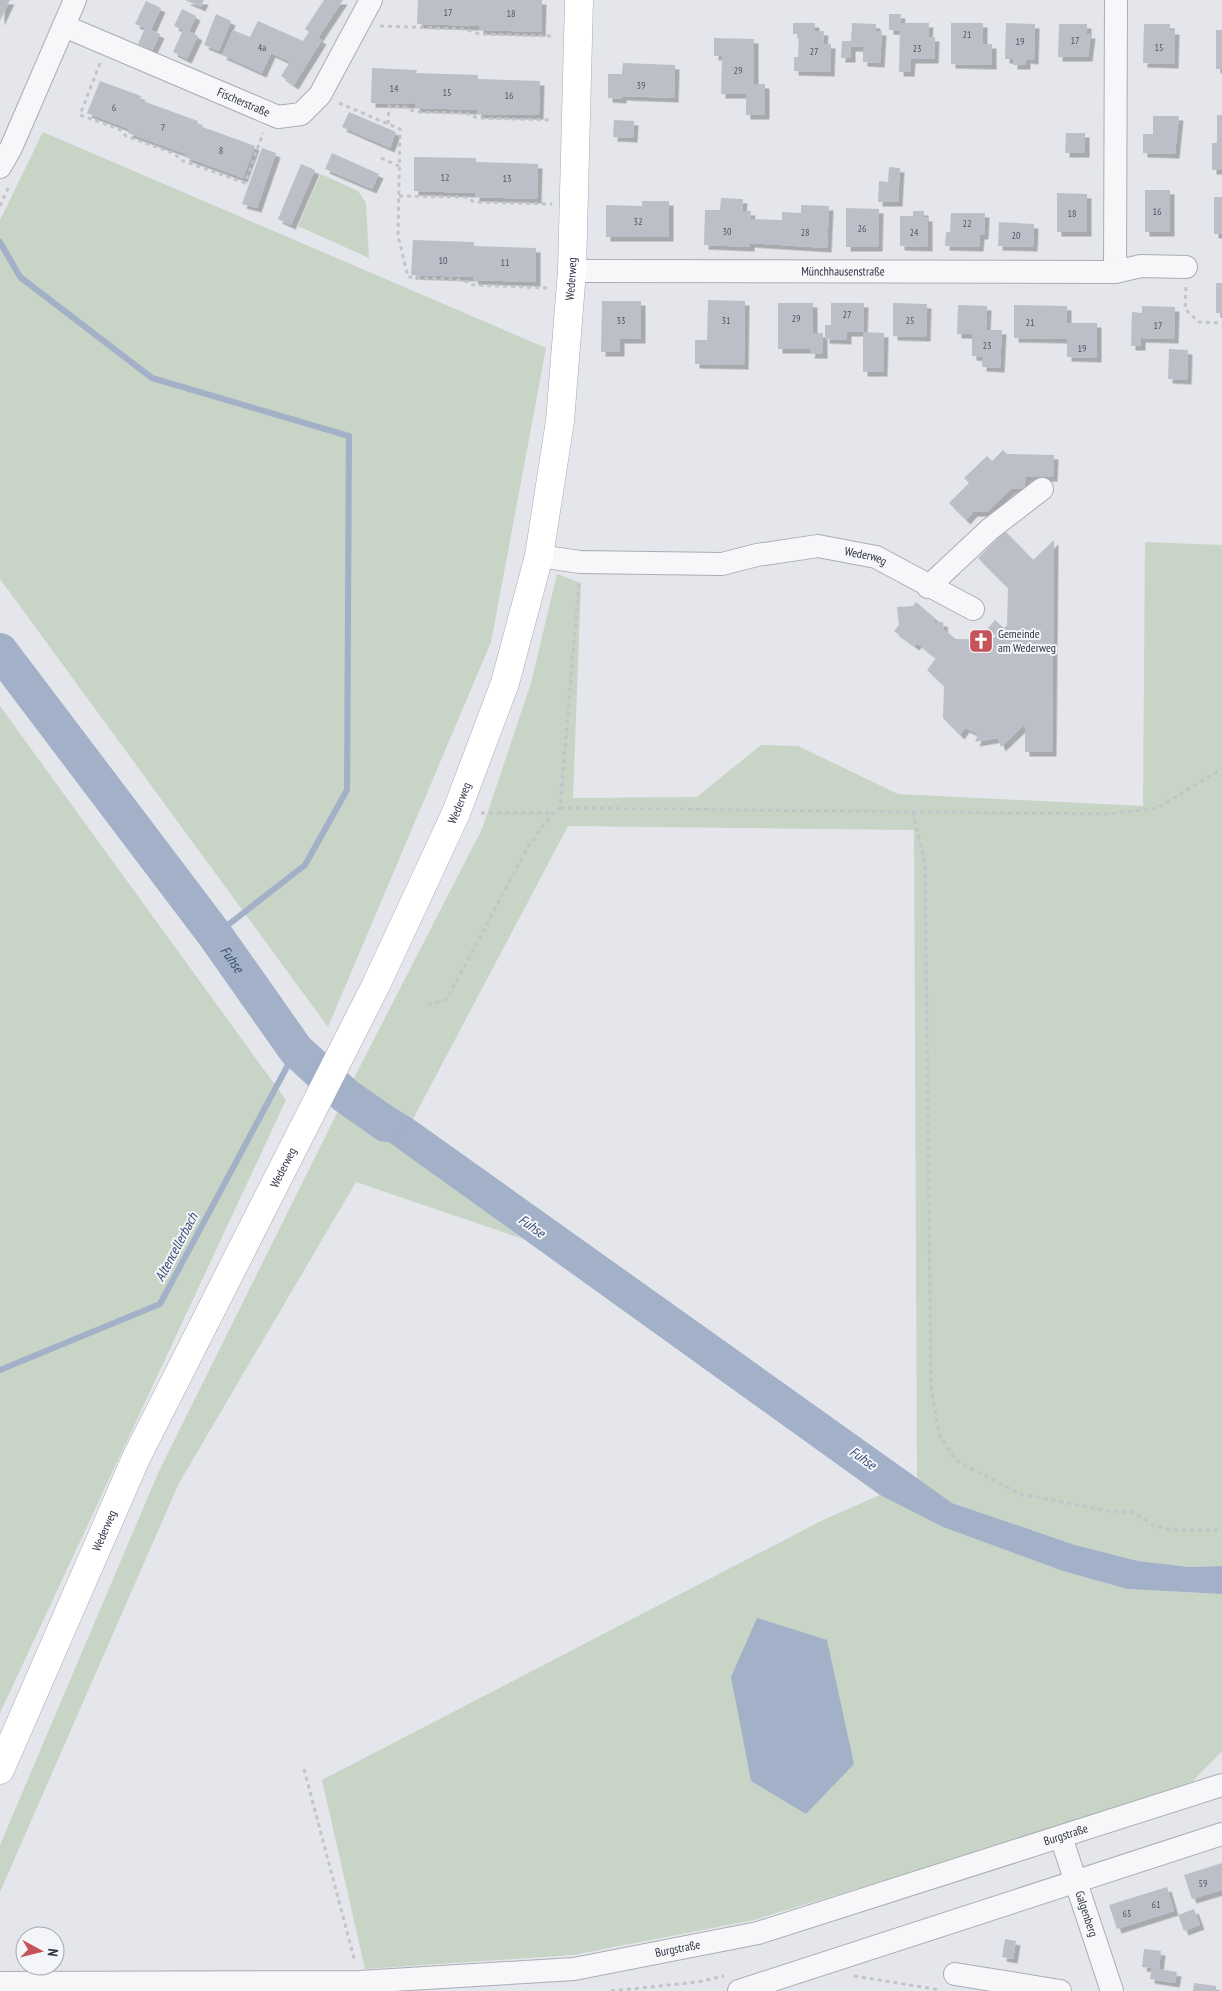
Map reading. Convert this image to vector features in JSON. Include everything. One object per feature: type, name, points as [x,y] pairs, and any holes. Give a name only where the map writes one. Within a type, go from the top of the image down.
[{"type":"main road","name":"Wederweg","points":[[0,1770],[137,1456],[285,1161],[376,986],[456,813],[505,683],[539,556],[560,421],[572,280],[579,0]]},
{"type":"street","points":[[0,168],[11,148],[75,0]]},
{"type":"street","points":[[1115,272],[1116,0]]},
{"type":"street","name":"Fischerstraße","points":[[64,26],[278,117],[301,114],[320,95],[366,9]]},
{"type":"street","name":"Münchhausenstraße","points":[[572,280],[1115,272],[1140,266],[1186,266]]},
{"type":"street","points":[[928,587],[990,529],[1042,489]]},
{"type":"street","name":"Wederweg","points":[[539,556],[580,562],[722,564],[757,555],[818,546],[876,557],[928,587],[973,609]]},
{"type":"street","name":"Burgstraße","points":[[0,1983],[113,1987],[360,1982],[443,1985],[574,1969],[758,1933],[1222,1784]]},
{"type":"street","points":[[739,1991],[1222,1834]]},
{"type":"street","name":"Galgenberg","points":[[1061,1837],[1112,1991]]},
{"type":"street","points":[[950,1983],[1060,1991]]},
{"type":"path","points":[[366,9],[379,26],[465,29],[479,34],[578,36]]},
{"type":"path","points":[[107,44],[80,115],[119,129],[126,136],[173,153],[183,161],[245,183],[270,114]]},
{"type":"path","points":[[320,95],[400,130],[398,236],[408,277],[462,280],[473,285],[572,280]]},
{"type":"path","points":[[388,124],[389,106],[406,107],[415,112],[466,114],[477,118],[576,121]]},
{"type":"path","points":[[381,158],[399,166]]},
{"type":"path","points":[[399,196],[464,197],[475,202],[574,204]]},
{"type":"path","points":[[1186,266],[1185,309],[1199,322],[1222,324]]},
{"type":"path","points":[[560,808],[580,562]]},
{"type":"path","points":[[456,813],[550,813],[560,808],[1109,814],[1157,808],[1222,769]]},
{"type":"path","points":[[913,812],[925,864],[931,1388],[939,1434],[955,1460],[1020,1494],[1109,1511],[1133,1512],[1153,1525],[1171,1530],[1222,1530]]},
{"type":"path","points":[[428,1005],[448,999],[530,844],[541,832],[550,813]]},
{"type":"path","points":[[304,1769],[360,1982]]},
{"type":"path","points":[[844,1975],[950,1983]]},
{"type":"green space","points":[[43,132],[546,348],[491,642],[328,1027],[0,579],[0,220]]},
{"type":"green space","points":[[321,174],[358,191],[366,203],[369,258],[298,226]]},
{"type":"green space","points":[[1145,542],[1222,545],[1222,1566],[1189,1567],[1138,1561],[1075,1545],[952,1503],[917,1479],[914,830],[568,826],[413,1119],[352,1082],[482,829],[531,683],[557,574],[581,583],[573,798],[697,797],[761,745],[798,746],[898,794],[1143,806]]},
{"type":"green space","points":[[0,706],[286,1100],[0,1713]]},
{"type":"green space","points":[[340,1107],[401,1149],[523,1239],[356,1182],[179,1483],[0,1892],[0,1845],[159,1471]]},
{"type":"green space","points":[[880,1495],[944,1527],[1063,1571],[1127,1589],[1222,1594],[1222,1751],[1192,1782],[929,1867],[754,1920],[573,1955],[365,1969],[322,1780],[823,1520]]},
{"type":"water","points":[[352,1082],[413,1119],[952,1503],[1075,1545],[1138,1561],[1189,1567],[1222,1566],[1222,1594],[1127,1589],[1063,1571],[943,1527],[880,1495],[340,1107]]},
{"type":"water","points":[[757,1618],[827,1640],[854,1764],[806,1814],[751,1781],[731,1677]]},
{"type":"building","points":[[0,0],[10,0],[0,21]]},
{"type":"building","points":[[185,0],[204,0],[201,7]]},
{"type":"building","points":[[324,0],[343,0],[318,38],[322,40],[294,85],[281,76],[290,62],[271,53],[262,73],[222,55],[233,30],[250,37],[258,21],[303,41],[309,32],[305,29]]},
{"type":"building","points":[[418,0],[542,0],[541,32],[479,30],[479,26],[417,24]]},
{"type":"building","points":[[146,1],[161,8],[151,30],[160,34],[152,51],[138,44],[145,28],[135,24]]},
{"type":"building","points":[[182,9],[196,16],[189,31],[198,36],[187,59],[173,52],[183,30],[174,26]]},
{"type":"building","points":[[216,14],[231,21],[219,51],[204,45]]},
{"type":"building","points":[[889,14],[901,14],[900,23],[929,23],[928,37],[935,37],[934,59],[911,59],[910,72],[899,72],[900,31],[889,30]]},
{"type":"building","points":[[793,23],[815,23],[815,31],[824,31],[823,44],[831,44],[830,72],[794,71],[794,57],[798,57],[799,34],[793,34]]},
{"type":"building","points":[[852,23],[876,24],[876,31],[882,31],[880,63],[863,62],[863,47],[851,47],[851,58],[841,58],[842,41],[851,41]]},
{"type":"building","points":[[951,23],[983,23],[983,44],[992,44],[992,65],[951,64]]},
{"type":"building","points":[[1006,23],[1035,24],[1034,60],[1026,59],[1026,65],[1013,65],[1013,59],[1005,59]]},
{"type":"building","points":[[1059,24],[1087,24],[1087,34],[1091,34],[1088,57],[1058,57]]},
{"type":"building","points":[[1144,24],[1170,24],[1170,30],[1175,30],[1174,64],[1143,63]]},
{"type":"building","points":[[1216,30],[1222,30],[1222,69],[1216,69]]},
{"type":"building","points":[[714,38],[754,39],[754,84],[765,84],[765,115],[746,115],[746,94],[721,94],[722,56],[714,56]]},
{"type":"building","points":[[623,63],[675,65],[674,98],[622,96],[622,99],[608,98],[608,74],[622,74]]},
{"type":"building","points":[[372,68],[417,70],[416,73],[478,75],[478,79],[540,81],[539,115],[477,114],[477,110],[415,108],[415,104],[371,103]]},
{"type":"building","points":[[100,81],[141,96],[140,100],[198,121],[197,125],[255,146],[243,178],[185,157],[186,154],[128,133],[129,129],[87,113]]},
{"type":"building","points":[[349,112],[396,132],[390,148],[342,127]]},
{"type":"building","points":[[1217,115],[1222,115],[1222,170],[1212,170],[1212,143],[1217,143]]},
{"type":"building","points":[[1153,116],[1179,116],[1175,154],[1143,153],[1143,134],[1153,134]]},
{"type":"building","points":[[614,120],[634,121],[633,138],[613,137]]},
{"type":"building","points":[[1066,133],[1085,133],[1085,153],[1065,153]]},
{"type":"building","points":[[262,148],[276,153],[257,208],[242,204]]},
{"type":"building","points":[[332,153],[379,174],[372,189],[325,169]]},
{"type":"building","points":[[414,157],[476,158],[476,162],[538,164],[537,199],[475,197],[475,193],[414,191]]},
{"type":"building","points":[[301,164],[315,170],[291,225],[278,219]]},
{"type":"building","points":[[889,167],[900,168],[898,202],[878,202],[879,181],[888,182]]},
{"type":"building","points":[[1145,190],[1170,190],[1170,232],[1145,232]]},
{"type":"building","points":[[1057,193],[1087,194],[1087,232],[1057,232]]},
{"type":"building","points":[[1214,197],[1222,197],[1222,234],[1214,234]]},
{"type":"building","points":[[721,198],[743,199],[742,211],[751,211],[750,219],[782,220],[782,212],[801,213],[801,205],[829,206],[827,248],[750,243],[750,247],[704,245],[705,210],[720,210]]},
{"type":"building","points":[[642,201],[669,201],[669,237],[606,237],[606,205],[642,206]]},
{"type":"building","points":[[846,208],[879,209],[878,247],[846,247]]},
{"type":"building","points":[[913,211],[924,211],[924,217],[928,217],[928,247],[900,246],[900,216],[913,216]]},
{"type":"building","points":[[951,213],[985,213],[984,235],[980,235],[979,247],[945,246],[946,232],[950,232]]},
{"type":"building","points":[[999,222],[1034,224],[1033,247],[998,246]]},
{"type":"building","points":[[413,240],[474,242],[474,246],[536,248],[536,282],[473,280],[474,277],[411,275]]},
{"type":"building","points":[[1216,283],[1222,283],[1222,313],[1216,313]]},
{"type":"building","points":[[708,300],[745,301],[744,365],[695,364],[695,340],[707,340]]},
{"type":"building","points":[[602,301],[641,301],[641,339],[620,339],[620,352],[601,352]]},
{"type":"building","points":[[778,303],[813,303],[813,333],[823,333],[823,354],[810,354],[811,349],[778,349]]},
{"type":"building","points":[[831,303],[864,303],[863,332],[847,332],[847,340],[825,339],[825,325],[831,325]]},
{"type":"building","points":[[893,303],[927,304],[926,337],[893,336]]},
{"type":"building","points":[[958,305],[987,306],[986,330],[1002,330],[1000,368],[982,367],[982,357],[972,356],[972,334],[957,334]]},
{"type":"building","points":[[1014,305],[1067,306],[1067,323],[1097,323],[1097,358],[1067,357],[1067,339],[1014,338]]},
{"type":"building","points":[[1142,306],[1175,307],[1174,339],[1141,338],[1141,346],[1131,346],[1132,312],[1142,313]]},
{"type":"building","points":[[863,332],[884,333],[883,372],[863,372]]},
{"type":"building","points":[[1169,349],[1188,350],[1187,380],[1168,379]]},
{"type":"building","points":[[1003,450],[1007,454],[1054,455],[1053,477],[1026,477],[1024,489],[1011,489],[987,512],[973,512],[966,520],[949,503],[969,483],[964,478],[987,456],[992,461]]},
{"type":"building","name":"Gemeinde am Wederweg","points":[[1005,531],[1033,560],[1054,540],[1052,752],[1025,752],[1025,727],[1022,727],[1001,747],[998,738],[975,742],[978,734],[965,728],[960,735],[943,718],[944,686],[927,670],[936,658],[917,643],[915,646],[894,631],[899,625],[897,607],[913,606],[916,602],[936,619],[933,622],[943,622],[944,630],[956,639],[991,640],[996,636],[988,628],[995,620],[1004,628],[1007,625],[1008,588],[978,558]]},
{"type":"building","points":[[1222,1863],[1222,1890],[1192,1899],[1184,1875]]},
{"type":"building","points":[[1167,1887],[1174,1911],[1117,1929],[1109,1905]]},
{"type":"building","points":[[1194,1909],[1200,1925],[1184,1931],[1178,1915]]},
{"type":"building","points":[[1005,1939],[1016,1941],[1013,1959],[1002,1957]]},
{"type":"building","points":[[1144,1949],[1161,1951],[1159,1969],[1177,1972],[1175,1983],[1150,1979],[1152,1968],[1142,1967]]},
{"type":"building","points":[[1194,1983],[1216,1986],[1216,1991],[1193,1991]]},
{"type":"waterway","points":[[0,242],[20,277],[152,378],[349,436],[347,790],[305,865],[215,935]]},
{"type":"waterway","name":"Fuhse","points":[[0,651],[215,935],[296,1050],[346,1096],[386,1124]]},
{"type":"waterway","name":"Altencellerbach","points":[[0,1370],[160,1304],[296,1050]]},
{"type":"place","name":"Gemeinde am Wederweg","points":[[981,641]]}]
